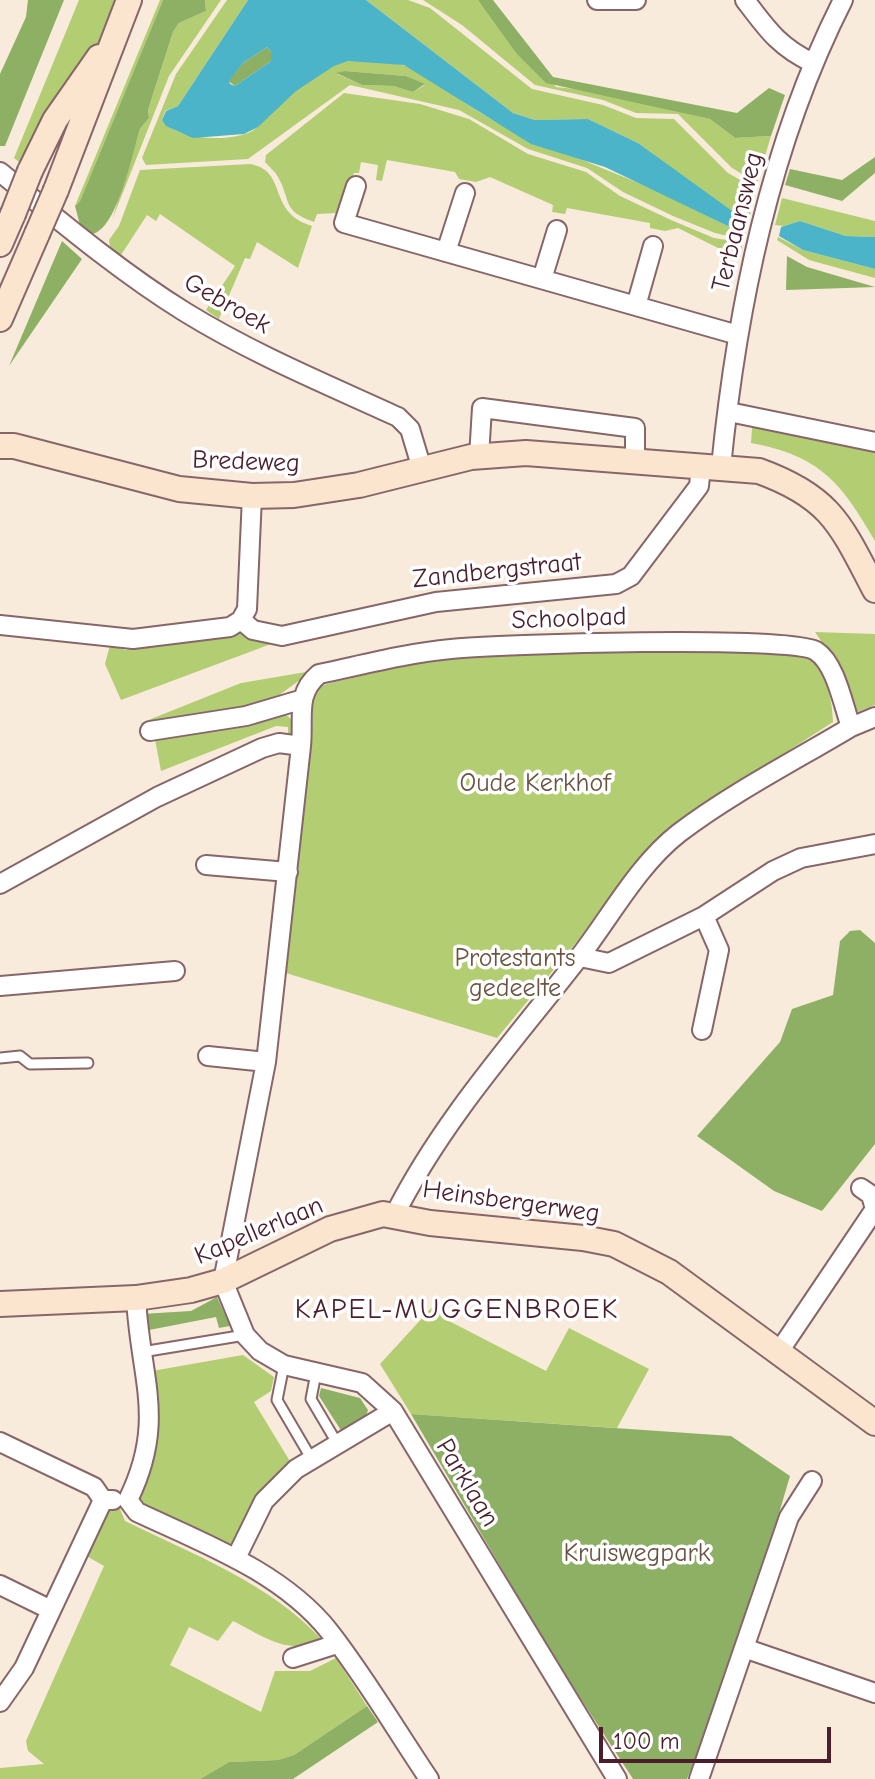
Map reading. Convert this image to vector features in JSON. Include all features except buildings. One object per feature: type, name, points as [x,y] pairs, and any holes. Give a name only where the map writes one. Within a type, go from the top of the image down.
[{"type":"main road","points":[[0,319],[56,190],[129,0]]},
{"type":"main road","points":[[0,244],[55,120],[111,43]]},
{"type":"main road","name":"Bredeweg","points":[[5,443],[179,489],[252,496],[294,495],[479,457],[526,453],[759,471],[793,484],[837,520],[875,590]]},
{"type":"main road","name":"Kapellerlaan","points":[[0,1304],[167,1295],[223,1281],[330,1229],[373,1215],[395,1214]]},
{"type":"main road","name":"Heinsbergerweg","points":[[395,1214],[430,1223],[614,1244],[669,1272],[875,1423]]},
{"type":"street","points":[[597,0],[636,0]]},
{"type":"street","points":[[745,0],[775,40],[788,52],[813,63]]},
{"type":"street","name":"Terbaansweg","points":[[711,467],[729,412],[738,335],[770,191],[790,122],[813,63],[843,0]]},
{"type":"street","name":"Gebroek","points":[[0,172],[98,251],[184,312],[264,356],[398,417],[410,429],[422,469]]},
{"type":"street","points":[[356,186],[344,223],[738,335]]},
{"type":"street","points":[[446,252],[465,193]]},
{"type":"street","points":[[542,279],[557,230]]},
{"type":"street","points":[[636,306],[653,246]]},
{"type":"street","points":[[479,457],[482,408],[635,428],[635,460]]},
{"type":"street","points":[[729,412],[875,442]]},
{"type":"street","name":"Zandbergstraat","points":[[241,620],[268,636],[282,636],[436,602],[616,584],[631,576],[711,467]]},
{"type":"street","points":[[0,625],[133,639],[230,627],[241,620],[247,609],[252,496]]},
{"type":"street","name":"Schoolpad","points":[[300,700],[306,684],[319,674],[450,649],[636,642],[780,645],[813,648],[826,658],[851,727]]},
{"type":"street","points":[[150,731],[246,716],[300,700],[304,714],[266,1062],[223,1281]]},
{"type":"street","points":[[395,1214],[416,1176],[505,1048],[580,957],[635,881],[677,835],[851,727],[875,717]]},
{"type":"street","points":[[0,884],[133,810],[262,748],[279,743],[301,746]]},
{"type":"street","points":[[580,957],[609,963],[704,916],[773,871],[801,858],[875,844]]},
{"type":"street","points":[[206,865],[288,872]]},
{"type":"street","points":[[702,1030],[719,950],[704,916]]},
{"type":"street","points":[[0,986],[175,971]]},
{"type":"street","points":[[208,1056],[266,1062]]},
{"type":"street","points":[[778,1353],[875,1209],[871,1195],[861,1188]]},
{"type":"street","name":"Parklaan","points":[[223,1281],[245,1335],[260,1351],[284,1365],[362,1383],[393,1411],[617,1779]]},
{"type":"street","points":[[128,1500],[141,1474],[150,1439],[149,1396],[136,1298]]},
{"type":"street","points":[[236,1558],[264,1501],[311,1458],[393,1411]]},
{"type":"street","points":[[0,1442],[94,1487],[103,1500]]},
{"type":"street","points":[[699,1779],[789,1517],[812,1481]]},
{"type":"street","points":[[103,1500],[128,1500]]},
{"type":"street","points":[[0,1702],[24,1668],[103,1500]]},
{"type":"street","points":[[128,1500],[137,1512],[236,1558],[289,1594],[328,1630],[429,1779]]},
{"type":"street","points":[[0,1585],[51,1610]]},
{"type":"street","points":[[293,1658],[337,1644]]},
{"type":"street","points":[[744,1648],[875,1693]]},
{"type":"lane","points":[[0,1058],[20,1056],[30,1064],[88,1063]]},
{"type":"lane","points":[[142,1352],[245,1335]]},
{"type":"lane","points":[[284,1365],[277,1400],[311,1458]]},
{"type":"lane","points":[[316,1373],[311,1399],[337,1443]]},
{"type":"green space","points":[[28,0],[64,0],[5,146],[0,146],[0,74],[26,17]]},
{"type":"green space","points":[[79,0],[120,0],[109,27],[27,168],[14,158]]},
{"type":"green space","points":[[160,0],[163,0],[80,201],[75,206]]},
{"type":"green space","points":[[163,0],[205,0],[206,11],[179,23],[173,32],[148,110],[149,118],[140,129],[116,206],[101,229],[92,234],[80,225],[75,206],[80,201]]},
{"type":"green space","points":[[205,0],[221,0],[169,76],[112,220],[140,129],[149,118],[148,110],[173,32],[179,23],[206,11]]},
{"type":"green space","points":[[227,0],[248,0],[178,106],[165,111],[162,120],[169,127],[204,138],[242,135],[254,129],[306,82],[329,68],[349,61],[396,63],[420,72],[481,113],[520,133],[670,197],[728,226],[738,218],[638,143],[588,119],[535,120],[513,113],[366,0],[408,0],[430,8],[532,89],[603,105],[636,118],[674,119],[728,173],[756,189],[744,240],[715,233],[673,216],[623,192],[587,168],[528,149],[459,110],[350,85],[248,159],[146,165],[142,158],[176,74]],"holes":[[[345,71],[406,76],[425,85],[413,92],[393,86],[362,85],[337,74]]]},
{"type":"green space","points":[[423,0],[478,0],[556,87],[585,90],[710,119],[735,138],[771,136],[757,183],[732,168],[678,114],[636,113],[603,100],[535,85],[462,25]]},
{"type":"green space","points":[[478,0],[493,0],[553,77],[737,113],[769,88],[785,95],[771,136],[735,138],[710,119],[546,83],[517,54]]},
{"type":"green space","points":[[267,47],[271,52],[271,61],[235,86],[228,81],[243,63]]},
{"type":"green space","points":[[336,73],[406,76],[425,84],[413,92],[393,86],[362,85]]},
{"type":"green space","points":[[344,93],[420,104],[469,119],[528,154],[586,172],[620,196],[671,220],[714,238],[739,242],[742,246],[740,259],[678,228],[665,231],[650,228],[650,223],[567,208],[565,214],[552,212],[553,205],[490,177],[476,182],[459,179],[455,172],[387,160],[382,181],[376,180],[378,165],[361,162],[359,173],[354,173],[337,213],[317,214],[314,222],[304,218],[292,209],[278,177],[265,162],[266,155]]},
{"type":"green space","points":[[875,157],[875,173],[842,201],[785,185],[790,169],[842,180]]},
{"type":"green space","points":[[250,164],[270,175],[288,211],[312,226],[298,268],[257,242],[250,259],[245,258],[219,319],[206,310],[235,266],[160,214],[156,221],[147,215],[121,255],[110,247],[109,240],[119,226],[140,170]]},
{"type":"green space","points":[[782,198],[875,221],[875,237],[846,236],[800,221],[784,226],[775,225]]},
{"type":"green space","points":[[778,237],[803,250],[875,269],[875,278],[809,260],[777,240]]},
{"type":"green space","points":[[62,241],[82,259],[9,366]]},
{"type":"green space","points":[[787,256],[807,267],[875,287],[786,290]]},
{"type":"green space","points":[[758,425],[846,447],[875,450],[875,541],[851,503],[826,475],[795,456],[751,443],[752,428]]},
{"type":"green space","points":[[241,630],[271,644],[121,700],[105,664],[110,645],[125,650],[216,639],[217,635]]},
{"type":"green space","points":[[815,632],[875,634],[875,705],[852,714],[832,657]]},
{"type":"green space","name":"Oude Kerkhof","points":[[742,648],[802,650],[816,665],[825,682],[833,722],[693,812],[667,833],[497,1038],[286,973],[315,687],[405,665],[509,653]]},
{"type":"green space","points":[[306,672],[304,677],[264,706],[147,729],[141,723],[241,683]]},
{"type":"green space","points":[[285,714],[296,723],[294,735],[288,738],[288,727],[276,726],[161,771],[154,734]]},
{"type":"green space","points":[[860,930],[875,943],[875,1144],[822,1211],[774,1191],[697,1136],[780,1042],[792,1009],[833,995],[840,941],[850,931]]},
{"type":"green space","points":[[217,1297],[230,1326],[219,1328],[216,1317],[144,1331],[141,1314],[191,1311]]},
{"type":"green space","points":[[436,1303],[449,1321],[546,1371],[569,1328],[649,1369],[617,1428],[411,1414],[380,1364]]},
{"type":"green space","points":[[243,1355],[274,1377],[271,1391],[254,1402],[291,1463],[232,1548],[137,1502],[155,1438],[156,1406],[152,1371]]},
{"type":"green space","points":[[321,1388],[360,1398],[368,1410],[365,1419],[342,1432],[319,1396]]},
{"type":"green space","name":"Kruiswegpark","points":[[411,1414],[731,1436],[790,1476],[739,1649],[687,1779],[633,1779],[553,1656]]},
{"type":"green space","points":[[107,1507],[120,1509],[125,1521],[255,1587],[302,1621],[323,1641],[298,1646],[277,1643],[233,1621],[218,1641],[189,1627],[170,1665],[261,1712],[275,1671],[310,1671],[336,1658],[367,1706],[294,1755],[278,1760],[229,1762],[200,1779],[0,1779],[0,1768],[44,1764],[28,1751],[26,1741],[104,1566],[83,1554]]},
{"type":"green space","points":[[367,1706],[378,1722],[293,1779],[200,1779],[229,1762],[278,1760],[294,1755]]},
{"type":"water","points":[[248,0],[366,0],[513,113],[535,120],[588,119],[638,143],[732,211],[737,216],[737,223],[728,226],[605,167],[531,144],[404,65],[348,61],[334,66],[296,91],[258,127],[244,134],[193,138],[166,126],[162,120],[166,111],[178,106]],"holes":[[[267,47],[271,52],[271,61],[235,86],[230,84],[229,81],[243,63]]]},
{"type":"water","points":[[800,221],[846,236],[875,237],[875,269],[803,250],[779,236],[781,227]]},
{"type":"district","name":"KAPEL-MUGGENBROEK","points":[[457,1310]]},
{"type":"park label","name":"Protestants gedeelte","points":[[515,974]]}]
